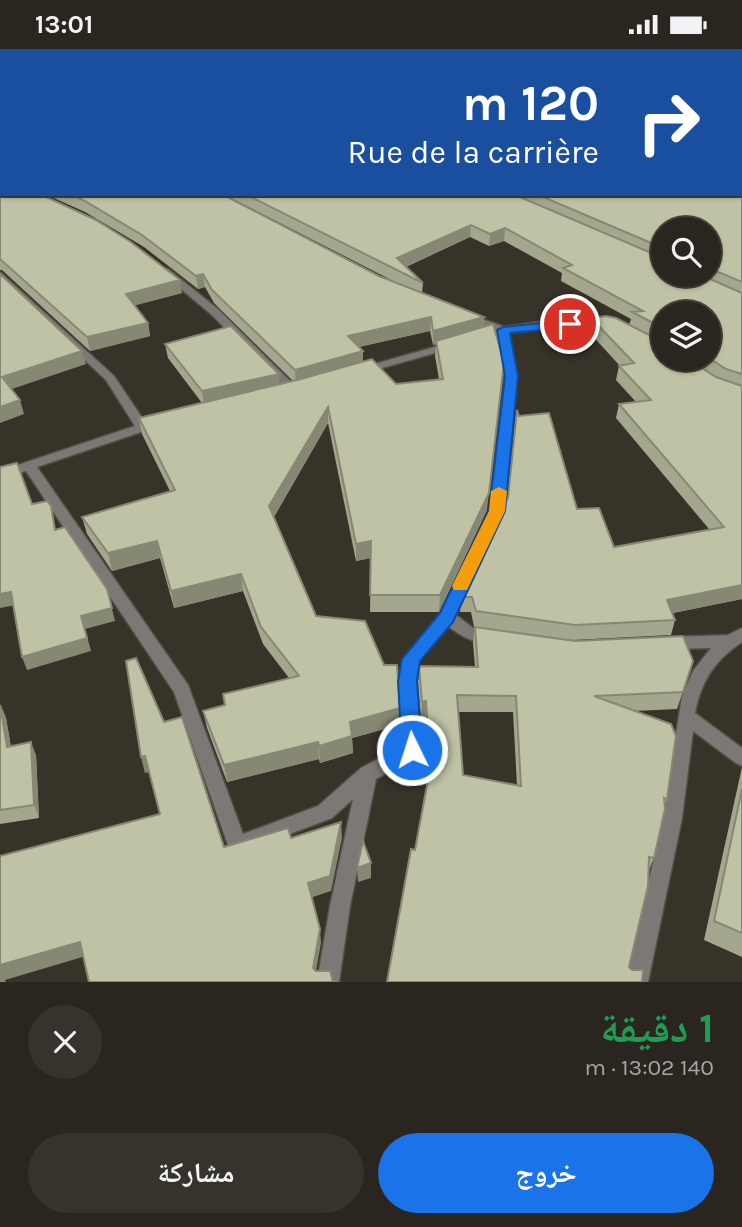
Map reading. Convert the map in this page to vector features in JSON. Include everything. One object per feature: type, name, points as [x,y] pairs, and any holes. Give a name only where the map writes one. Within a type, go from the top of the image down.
[{"type":"street","points":[[156,264],[197,293],[237,331],[286,392],[306,387]]},
{"type":"street","points":[[0,275],[110,379],[141,426]]},
{"type":"street","points":[[455,314],[503,330]]},
{"type":"street","points":[[485,336],[503,330],[594,322],[614,325]]},
{"type":"street","points":[[30,467],[182,690],[237,845],[325,812],[368,774],[412,750],[407,681],[411,659],[447,617],[497,511],[512,376],[503,330]]},
{"type":"street","points":[[345,376],[462,342]]},
{"type":"street","points":[[0,475],[30,467],[141,426],[166,420]]},
{"type":"street","points":[[447,617],[469,634],[510,640]]},
{"type":"street","points":[[654,644],[736,638]]},
{"type":"street","points":[[637,982],[677,795],[687,717],[695,683],[711,658],[736,638]]},
{"type":"street","points":[[687,717],[742,758]]},
{"type":"street","points":[[328,982],[340,906],[368,774]]},
{"type":"building","points":[[0,196],[44,196],[96,220],[131,242],[180,280],[126,294],[148,323],[87,337],[0,259]]},
{"type":"building","points":[[74,196],[226,196],[379,276],[484,317],[433,331],[431,317],[348,336],[363,351],[295,370],[212,290],[203,274],[196,276],[142,235]]},
{"type":"building","points":[[249,196],[518,196],[651,253],[651,287],[721,287],[721,284],[742,293],[742,374],[721,366],[721,301],[651,301],[651,322],[632,312],[643,311],[563,268],[572,265],[505,228],[490,234],[471,225],[397,258],[423,283]]},
{"type":"building","points":[[541,196],[742,196],[742,282],[721,273],[721,217],[651,217],[651,243]]},
{"type":"building","points":[[0,274],[82,351],[2,377],[20,400],[0,407]]},
{"type":"building","points":[[591,318],[616,318],[651,336],[651,371],[707,371],[742,386],[742,585],[667,600],[675,620],[575,625],[476,611],[472,597],[461,597],[508,497],[517,410],[519,416],[549,413],[577,509],[599,508],[614,547],[724,527],[619,404],[651,400],[619,366],[634,363]]},
{"type":"building","points":[[493,324],[504,362],[489,493],[440,595],[370,595],[371,541],[356,544],[328,407],[269,506],[316,616],[365,621],[384,665],[397,665],[400,708],[350,722],[352,736],[319,746],[318,742],[224,765],[203,711],[225,705],[223,694],[299,676],[261,627],[241,574],[171,591],[157,541],[108,553],[82,517],[175,490],[139,418],[372,359],[396,384],[443,379],[436,341]]},
{"type":"building","points":[[231,326],[279,374],[202,391],[165,344]]},
{"type":"building","points":[[17,463],[32,504],[47,501],[51,506],[55,530],[65,527],[107,589],[112,608],[81,616],[87,638],[22,657],[11,592],[0,594],[0,467]]},
{"type":"building","points":[[475,627],[575,641],[683,636],[693,661],[683,692],[594,696],[671,724],[676,736],[667,799],[664,798],[665,809],[654,858],[649,857],[648,886],[629,967],[632,970],[643,970],[642,982],[387,982],[411,849],[415,850],[430,769],[426,701],[422,702],[419,666],[478,667]],"holes":[[[457,695],[516,696],[521,786],[463,775]]]},
{"type":"building","points":[[136,658],[164,722],[182,717],[224,847],[288,828],[291,838],[341,822],[330,876],[308,883],[320,929],[313,968],[316,971],[330,971],[333,982],[89,982],[80,942],[0,965],[0,856],[160,814],[145,756],[141,757],[126,661]]},
{"type":"building","points":[[0,705],[7,747],[31,742],[34,805],[0,810]]},
{"type":"building","points":[[742,789],[742,933],[714,921]]},
{"type":"building","points":[[363,841],[371,863],[357,868]]},
{"type":"slow traffic","points":[[460,586],[497,511],[499,491]]},
{"type":"route","points":[[412,750],[407,681],[411,659],[447,617],[497,511],[512,376],[503,330],[570,324]]}]
